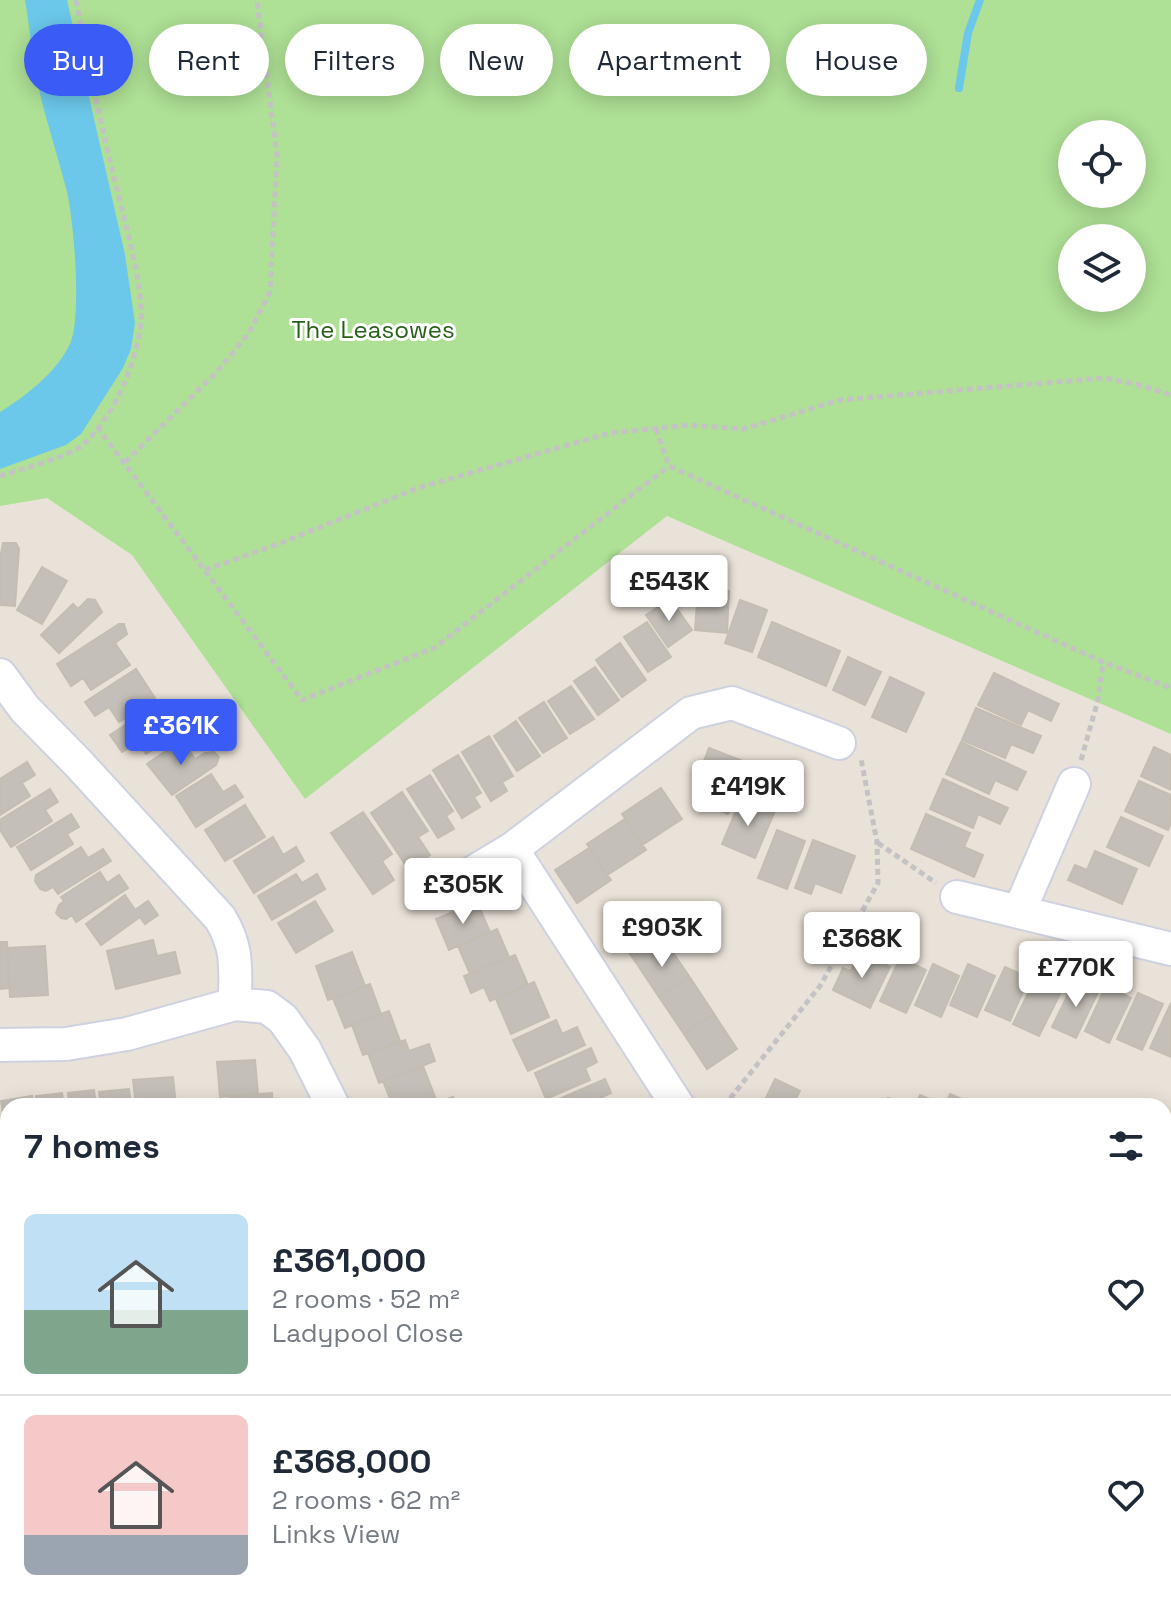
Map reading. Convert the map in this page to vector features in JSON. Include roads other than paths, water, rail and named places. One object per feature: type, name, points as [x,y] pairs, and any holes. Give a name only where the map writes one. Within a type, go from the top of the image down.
[{"type":"street","points":[[0,675],[12,716],[78,763],[220,918],[232,938],[235,1004]]},
{"type":"street","points":[[447,888],[512,849],[691,713],[732,703],[839,743]]},
{"type":"street","points":[[1019,912],[1074,784]]},
{"type":"street","points":[[512,849],[673,1098]]},
{"type":"street","points":[[957,897],[1171,949]]},
{"type":"street","points":[[0,1045],[66,1044],[127,1034],[235,1004],[267,1007],[283,1019],[305,1050],[329,1098]]},
{"type":"water","points":[[25,0],[67,0],[72,24],[28,24]]},
{"type":"water","points":[[41,96],[89,96],[125,255],[135,323],[131,349],[123,368],[81,434],[66,445],[0,469],[0,412],[49,374],[64,355],[74,331],[76,269],[70,206]]},
{"type":"waterway","points":[[959,88],[968,33],[980,0]]},
{"type":"park label","name":"The Leasowes","points":[[373,329]]}]
